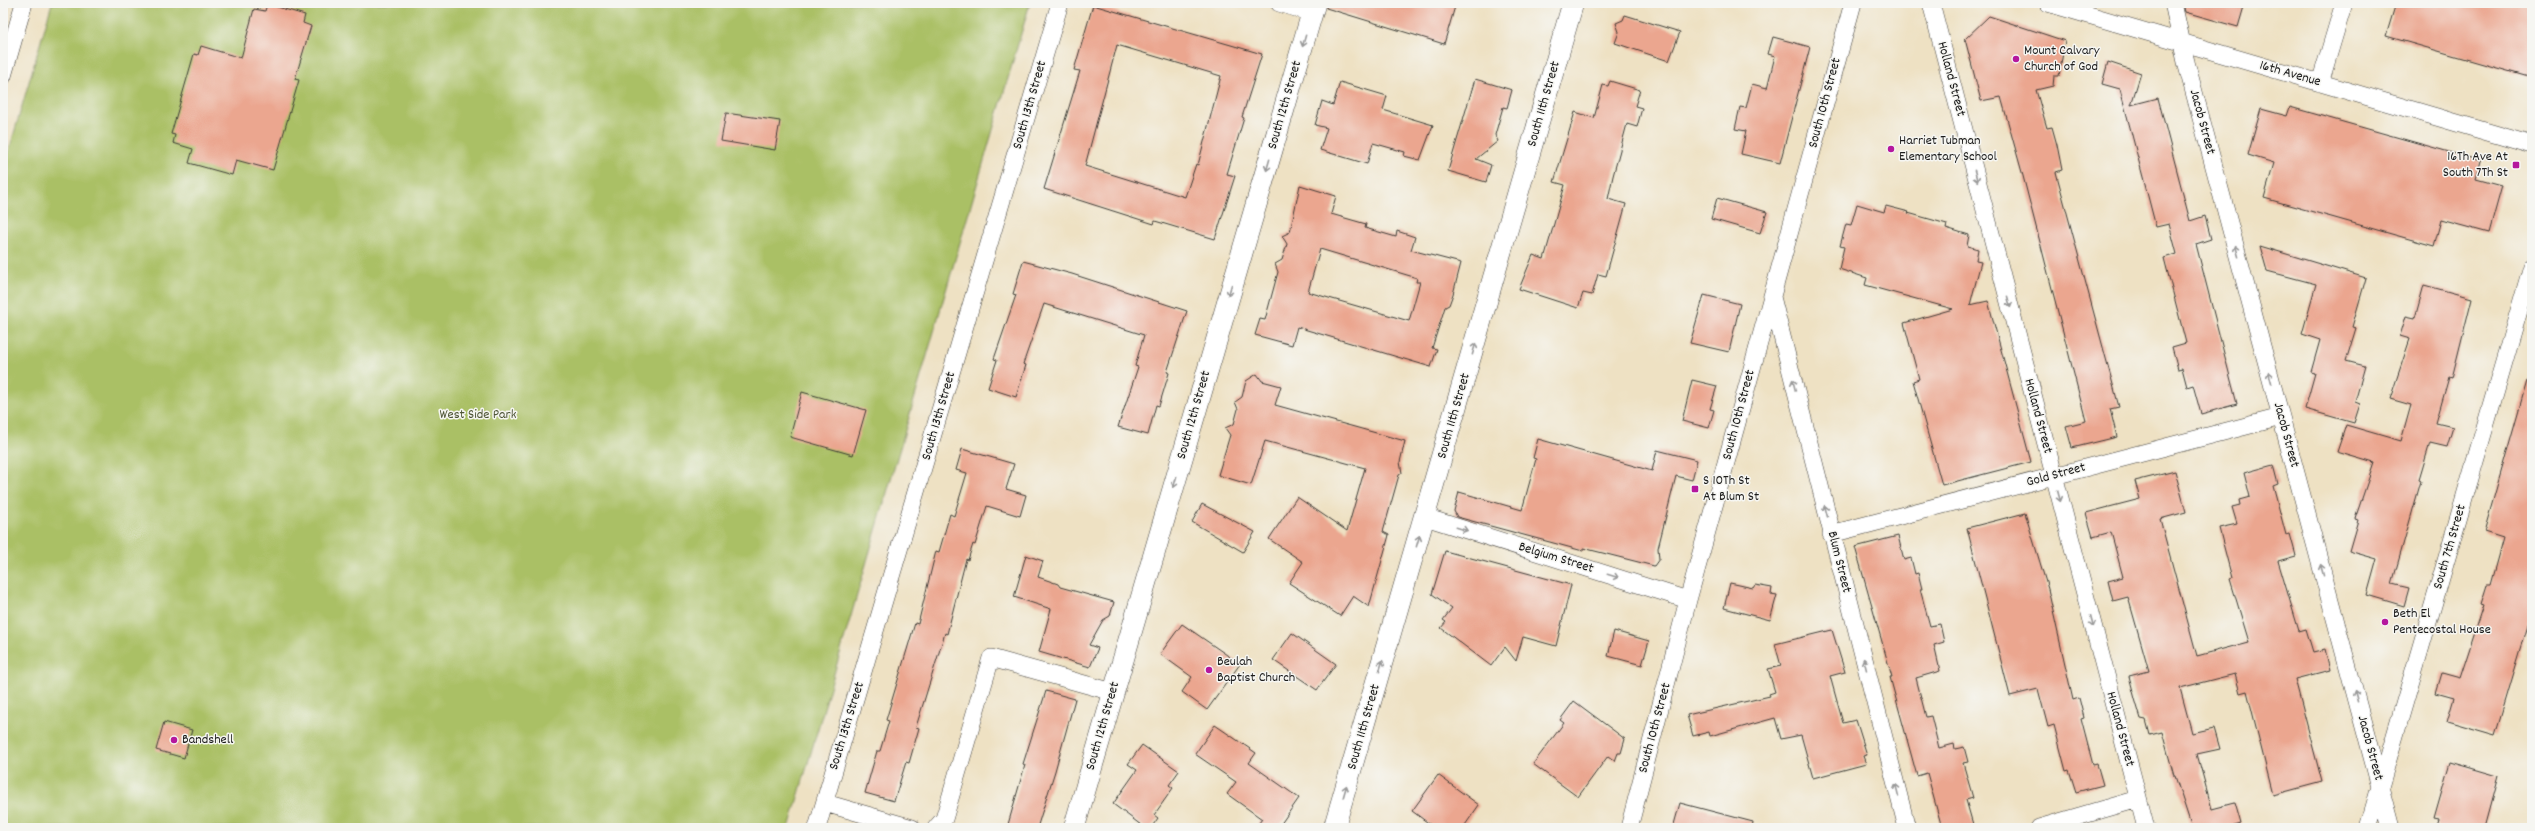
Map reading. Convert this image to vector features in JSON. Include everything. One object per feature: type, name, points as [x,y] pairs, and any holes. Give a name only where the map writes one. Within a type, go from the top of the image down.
[{"type":"street","points":[[3,76],[24,3]]},
{"type":"street","name":"South 13th Street","points":[[817,828],[1060,3]]},
{"type":"street","points":[[1279,3],[1313,8]]},
{"type":"street","name":"South 11th Street","points":[[1334,828],[1573,3]]},
{"type":"street","name":"South 10th Street","points":[[1629,828],[1688,600],[1853,3]]},
{"type":"street","name":"Holland Street","points":[[1931,3],[2146,828]]},
{"type":"street","name":"16th Avenue","points":[[2048,3],[2532,145]]},
{"type":"street","name":"Jacob Street","points":[[2173,3],[2281,417],[2391,828]]},
{"type":"street","points":[[2320,83],[2344,3]]},
{"type":"street","name":"South 12th Street","points":[[1074,828],[1313,8]]},
{"type":"street","name":"South 7th Street","points":[[2368,828],[2532,266]]},
{"type":"street","name":"Blum Street","points":[[1772,296],[1831,534],[1907,828]]},
{"type":"street","name":"Gold Street","points":[[1831,534],[2281,417]]},
{"type":"street","name":"Belgium Street","points":[[1425,517],[1688,600]]},
{"type":"street","points":[[936,828],[944,819],[992,658],[1113,692]]},
{"type":"street","points":[[2039,828],[2138,799]]},
{"type":"street","points":[[825,803],[912,828]]},
{"type":"green space","name":"West Side Park","points":[[52,3],[1030,3],[789,828],[3,828],[3,171]]},
{"type":"building","points":[[1327,3],[1456,3],[1444,44],[1326,8]]},
{"type":"building","points":[[2183,3],[2245,3],[2238,27],[2185,12]]},
{"type":"building","points":[[2396,3],[2532,3],[2532,78],[2386,36]]},
{"type":"building","points":[[267,4],[305,15],[303,23],[311,26],[295,79],[299,80],[273,170],[236,160],[232,175],[189,163],[193,149],[173,143],[175,135],[171,134],[194,54],[198,55],[201,46],[241,58],[254,9],[265,11]]},
{"type":"building","points":[[1093,5],[1262,54],[1242,117],[1244,118],[1227,174],[1235,176],[1215,239],[1155,221],[1154,224],[1044,189],[1080,71],[1074,70]],"holes":[[[1117,45],[1221,76],[1198,165],[1196,164],[1185,197],[1085,166]]]},
{"type":"building","points":[[1625,15],[1680,32],[1669,61],[1615,43],[1619,32],[1616,23],[1623,20]]},
{"type":"building","points":[[1989,16],[2065,41],[2059,76],[2054,76],[2053,86],[2036,90],[2047,128],[2052,127],[2057,145],[2062,170],[2056,172],[2119,407],[2110,409],[2117,437],[2072,448],[2066,426],[2086,421],[2023,176],[2001,97],[1981,101],[1965,39]]},
{"type":"building","points":[[1773,37],[1810,47],[1780,163],[1741,154],[1746,131],[1735,129],[1740,107],[1746,108],[1752,84],[1767,88],[1775,56],[1768,54]]},
{"type":"building","points":[[2108,62],[2141,73],[2131,105],[2158,98],[2190,221],[2205,216],[2211,239],[2196,244],[2237,404],[2201,414],[2193,385],[2187,387],[2182,368],[2178,369],[2172,347],[2186,343],[2164,258],[2177,254],[2169,224],[2156,227],[2120,89],[2102,84]]},
{"type":"building","points":[[1475,79],[1512,90],[1507,108],[1503,107],[1495,135],[1498,141],[1476,159],[1491,165],[1486,182],[1448,171]]},
{"type":"building","points":[[1610,81],[1640,90],[1635,106],[1642,108],[1637,127],[1627,124],[1608,199],[1626,204],[1606,276],[1598,274],[1592,295],[1583,293],[1578,308],[1519,289],[1533,255],[1544,259],[1565,185],[1554,182],[1575,112],[1594,118],[1603,85],[1608,86]]},
{"type":"building","points":[[1340,82],[1387,96],[1383,110],[1433,125],[1420,160],[1404,156],[1405,152],[1373,143],[1367,164],[1320,150],[1327,128],[1315,125],[1322,101],[1333,105]]},
{"type":"building","points":[[2290,107],[2481,161],[2476,179],[2502,186],[2489,233],[2441,220],[2434,246],[2264,198],[2274,163],[2248,155],[2261,109],[2287,116]]},
{"type":"building","points":[[726,113],[780,121],[775,150],[721,141]]},
{"type":"building","points":[[1300,185],[1336,196],[1331,214],[1366,224],[1365,228],[1396,237],[1397,231],[1415,237],[1411,250],[1461,263],[1453,294],[1449,305],[1445,307],[1432,348],[1437,349],[1431,367],[1297,327],[1292,345],[1255,335],[1260,319],[1265,320],[1278,272],[1275,264],[1282,260],[1287,244],[1282,236],[1290,232]],"holes":[[[1320,249],[1417,278],[1416,282],[1420,282],[1409,321],[1308,292]]]},
{"type":"building","points":[[1717,198],[1767,212],[1760,233],[1711,219]]},
{"type":"building","points":[[1857,204],[1884,212],[1886,206],[1909,212],[1908,213],[1947,224],[1946,228],[1969,235],[1967,246],[1978,249],[1976,261],[1981,262],[1970,305],[1988,301],[2031,462],[1942,485],[1913,381],[1919,379],[1904,323],[1953,309],[1865,285],[1867,278],[1839,269],[1844,247],[1840,246],[1846,224],[1851,225]]},
{"type":"building","points":[[2260,246],[2366,278],[2352,327],[2356,328],[2346,361],[2365,366],[2355,402],[2360,404],[2354,423],[2305,409],[2315,373],[2311,372],[2320,340],[2302,334],[2316,284],[2267,271]]},
{"type":"building","points":[[1023,261],[1072,274],[1187,311],[1167,372],[1169,373],[1159,406],[1156,405],[1148,435],[1118,427],[1138,367],[1135,366],[1144,335],[1044,304],[1023,364],[1026,365],[1016,397],[988,388],[997,360],[994,359],[1016,295],[1013,294]]},
{"type":"building","points":[[2424,285],[2472,298],[2452,378],[2449,377],[2436,423],[2453,427],[2447,447],[2430,443],[2392,584],[2409,588],[2404,606],[2367,595],[2377,559],[2349,551],[2358,520],[2355,519],[2374,463],[2337,452],[2346,425],[2401,441],[2411,405],[2390,399],[2410,339],[2400,336],[2406,316],[2415,318]]},
{"type":"building","points":[[1704,295],[1740,304],[1729,352],[1690,343]]},
{"type":"building","points":[[1257,374],[1262,381],[1281,386],[1275,405],[1405,441],[1400,462],[1402,473],[1399,475],[1383,532],[1389,535],[1369,607],[1353,596],[1340,616],[1289,583],[1303,562],[1269,539],[1297,497],[1347,531],[1365,468],[1265,441],[1251,485],[1218,475],[1230,435],[1225,428],[1234,424],[1238,409],[1235,402],[1242,397],[1246,381]]},
{"type":"building","points":[[1692,380],[1717,386],[1710,409],[1714,410],[1709,428],[1682,421]]},
{"type":"building","points":[[2527,381],[2532,381],[2532,612],[2495,736],[2447,722],[2454,698],[2436,693],[2442,673],[2460,678],[2484,605],[2481,604],[2487,585],[2490,585],[2503,538],[2484,532]]},
{"type":"building","points":[[802,392],[866,410],[853,455],[790,437]]},
{"type":"building","points":[[1538,439],[1652,471],[1657,450],[1697,460],[1692,480],[1676,476],[1658,548],[1659,559],[1654,566],[1583,548],[1583,551],[1457,517],[1454,511],[1459,492],[1522,510],[1536,459],[1533,458]]},
{"type":"building","points":[[962,449],[1014,464],[1006,489],[1026,495],[1020,516],[987,506],[975,545],[973,544],[968,560],[966,559],[947,634],[945,633],[916,727],[919,728],[909,763],[906,762],[894,801],[865,793],[877,751],[880,751],[889,721],[886,720],[915,623],[918,624],[936,551],[939,552],[950,514],[954,516],[967,473],[956,470]]},
{"type":"building","points":[[2273,465],[2278,484],[2273,486],[2286,535],[2290,534],[2296,556],[2278,561],[2299,631],[2306,629],[2313,652],[2325,649],[2330,670],[2295,679],[2322,782],[2273,795],[2247,691],[2240,693],[2235,674],[2180,688],[2192,733],[2214,728],[2220,749],[2197,754],[2212,809],[2235,803],[2241,824],[2228,828],[2192,828],[2174,776],[2162,732],[2150,735],[2146,720],[2141,719],[2135,699],[2129,676],[2149,671],[2128,597],[2113,601],[2108,581],[2123,577],[2111,532],[2093,537],[2086,513],[2140,499],[2135,481],[2175,471],[2186,512],[2160,519],[2197,656],[2249,642],[2230,579],[2232,578],[2219,528],[2237,524],[2232,507],[2240,505],[2239,500],[2250,497],[2244,473]]},
{"type":"building","points":[[1202,504],[1255,532],[1243,552],[1192,522]]},
{"type":"building","points":[[2025,513],[2048,589],[2073,700],[2079,698],[2084,718],[2081,719],[2093,765],[2097,764],[2103,785],[2076,792],[2069,770],[2066,771],[2054,725],[2048,727],[2038,689],[2010,696],[1967,528]]},
{"type":"building","points":[[1898,536],[1904,560],[1911,558],[1915,574],[1918,573],[1922,589],[1920,589],[1930,626],[1940,624],[1944,642],[1934,645],[1940,671],[1916,678],[1926,717],[1931,716],[1939,748],[1954,744],[1955,749],[1964,747],[1968,762],[1963,763],[1973,798],[1966,800],[1974,828],[1942,828],[1927,773],[1917,776],[1890,677],[1892,677],[1855,547]]},
{"type":"building","points":[[1445,551],[1571,585],[1556,646],[1523,637],[1516,661],[1505,647],[1491,666],[1441,628],[1446,622],[1443,620],[1452,608],[1432,594]]},
{"type":"building","points":[[1026,555],[1043,561],[1038,577],[1058,584],[1060,587],[1114,602],[1110,616],[1103,620],[1089,645],[1098,648],[1090,667],[1039,652],[1051,609],[1014,597]]},
{"type":"building","points":[[1730,583],[1753,588],[1755,585],[1772,588],[1771,594],[1777,595],[1770,620],[1724,608]]},
{"type":"building","name":"Beulah Baptist Church","points":[[1182,624],[1240,664],[1207,710],[1182,692],[1192,677],[1160,654]]},
{"type":"building","points":[[1832,630],[1845,672],[1830,676],[1843,723],[1856,720],[1867,755],[1863,756],[1866,764],[1813,778],[1801,735],[1781,739],[1775,718],[1710,736],[1709,732],[1693,736],[1687,715],[1770,696],[1769,694],[1775,692],[1768,669],[1781,666],[1775,644]]},
{"type":"building","points":[[1614,631],[1649,641],[1642,665],[1608,656]]},
{"type":"building","points":[[1292,633],[1336,664],[1317,690],[1273,660]]},
{"type":"building","points":[[1046,691],[1075,699],[1055,771],[1037,828],[1007,828],[1025,765],[1023,764]]},
{"type":"building","points":[[1574,701],[1625,739],[1621,753],[1618,753],[1615,761],[1608,756],[1578,797],[1533,764],[1564,723],[1560,720]]},
{"type":"building","name":"Bandshell","points":[[164,722],[192,730],[184,758],[156,750]]},
{"type":"building","points":[[1215,725],[1256,753],[1249,763],[1299,798],[1278,828],[1255,828],[1262,819],[1227,794],[1236,782],[1195,754]]},
{"type":"building","points":[[1142,745],[1179,771],[1169,785],[1173,788],[1154,815],[1158,818],[1151,828],[1145,828],[1113,804],[1137,770],[1128,764]]},
{"type":"building","points":[[2450,762],[2498,776],[2484,828],[2436,828],[2439,819],[2434,818]]},
{"type":"building","points":[[1438,775],[1479,805],[1463,828],[1435,828],[1412,811]]},
{"type":"building","points":[[1680,803],[1753,822],[1752,828],[1673,828]]},
{"type":"place","name":"Mount Calvary Church of God","points":[[2016,59]]},
{"type":"place","name":"Harriet Tubman Elementary School","points":[[1891,149]]},
{"type":"place","name":"16Th Ave At South 7Th St","points":[[2516,165]]},
{"type":"place","name":"S 10Th St At Blum St","points":[[1695,489]]},
{"type":"place","name":"Beth El Pentecostal House","points":[[2385,622]]},
{"type":"place","name":"Beulah Baptist Church","points":[[1209,670]]},
{"type":"place","name":"Bandshell","points":[[174,740]]}]
